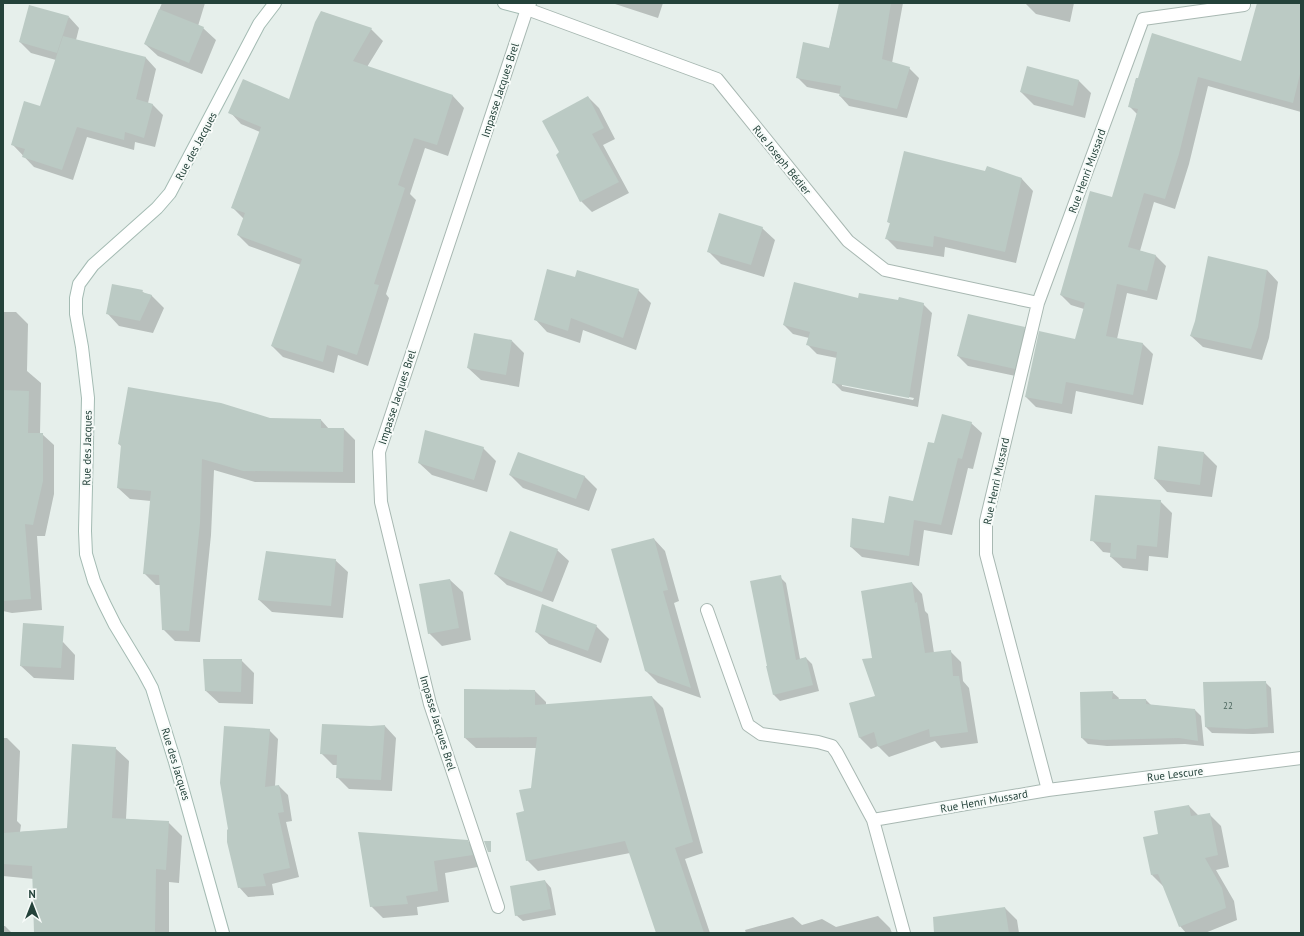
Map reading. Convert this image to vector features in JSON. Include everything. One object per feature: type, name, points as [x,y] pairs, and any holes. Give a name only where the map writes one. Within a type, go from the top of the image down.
[{"type":"street","name":"Rue des Jacques","points":[[223,933],[176,762],[152,688],[115,625],[104,603],[94,581],[86,554],[85,531],[88,398],[82,347],[76,314],[76,298],[79,284],[92,265],[157,208],[170,193],[259,24],[275,3]]},
{"type":"street","points":[[504,3],[528,6]]},
{"type":"street","name":"Rue Henri Mussard","points":[[873,820],[1048,790],[986,554],[986,521],[1038,303],[1143,18],[1244,6],[1244,3]]},
{"type":"street","name":"Rue Joseph Bédier","points":[[528,6],[717,79],[848,241],[885,270],[1038,303]]},
{"type":"street","name":"Impasse Jacques Brel","points":[[498,907],[430,704],[381,502],[379,452],[528,6]]},
{"type":"street","points":[[707,610],[748,725],[761,734],[818,742],[832,746],[837,753],[873,820],[904,933]]},
{"type":"street","name":"Rue Lescure","points":[[1048,790],[1301,758]]},
{"type":"building","points":[[839,3],[891,3],[882,59],[910,67],[897,109],[839,96],[841,86],[796,78],[803,42],[829,48]]},
{"type":"building","points":[[1257,3],[1301,3],[1301,70],[1293,103],[1198,77],[1179,154],[1165,199],[1144,193],[1128,247],[1156,255],[1147,291],[1117,284],[1106,336],[1143,343],[1133,395],[1066,382],[1062,404],[1025,397],[1039,331],[1075,339],[1085,303],[1060,295],[1090,191],[1112,197],[1138,109],[1128,107],[1136,78],[1138,78],[1152,33],[1241,61]]},
{"type":"building","points":[[29,5],[69,16],[57,53],[19,42]]},
{"type":"building","points":[[159,9],[204,27],[189,63],[144,44]]},
{"type":"building","points":[[321,11],[372,28],[353,61],[453,95],[437,145],[414,138],[398,185],[405,188],[374,284],[379,285],[357,355],[327,345],[323,362],[271,346],[302,259],[237,235],[245,213],[231,208],[261,127],[228,113],[243,79],[289,99],[315,22]]},
{"type":"building","points":[[63,36],[146,57],[136,99],[153,104],[144,138],[125,132],[124,140],[77,127],[62,170],[22,157],[25,149],[11,145],[24,101],[40,106]]},
{"type":"building","points":[[1027,66],[1079,80],[1073,106],[1020,92]]},
{"type":"building","points":[[588,96],[604,128],[592,134],[619,182],[580,202],[556,155],[559,152],[542,121]]},
{"type":"building","points":[[904,151],[985,171],[987,166],[1022,178],[1005,252],[934,236],[933,247],[885,239],[890,223],[887,222]]},
{"type":"building","points":[[719,213],[763,227],[751,265],[707,252]]},
{"type":"building","points":[[1208,256],[1267,270],[1258,327],[1251,349],[1190,336],[1195,321]]},
{"type":"building","points":[[547,269],[575,277],[577,270],[639,289],[623,338],[571,318],[568,331],[534,320]]},
{"type":"building","points":[[794,282],[858,298],[859,293],[898,300],[899,297],[924,303],[909,398],[832,383],[837,352],[806,345],[810,332],[783,325]]},
{"type":"building","points":[[112,284],[143,290],[142,292],[152,295],[140,321],[106,314]]},
{"type":"building","points":[[968,314],[1025,327],[1015,369],[957,356]]},
{"type":"building","points":[[474,333],[512,340],[506,375],[467,368]]},
{"type":"building","points":[[128,387],[221,403],[270,418],[321,419],[321,428],[344,428],[343,472],[243,471],[202,459],[200,523],[189,631],[162,630],[159,575],[143,574],[151,491],[117,488],[121,445],[118,444]]},
{"type":"building","points":[[3,390],[29,391],[28,433],[43,433],[43,481],[33,525],[25,524],[31,599],[3,601]]},
{"type":"building","points":[[942,414],[972,422],[962,459],[958,458],[941,525],[914,520],[909,556],[850,547],[852,518],[884,523],[889,496],[913,501],[928,442],[934,443]]},
{"type":"building","points":[[425,430],[484,447],[474,480],[418,463]]},
{"type":"building","points":[[1158,446],[1204,452],[1200,485],[1154,479]]},
{"type":"building","points":[[518,452],[585,476],[576,499],[509,475]]},
{"type":"building","points":[[1095,495],[1161,500],[1157,547],[1137,545],[1136,559],[1110,557],[1111,543],[1090,541]]},
{"type":"building","points":[[510,531],[558,549],[542,592],[494,574]]},
{"type":"building","points":[[654,538],[668,590],[663,591],[691,688],[645,671],[611,549]]},
{"type":"building","points":[[266,551],[336,559],[331,606],[258,600]]},
{"type":"building","points":[[781,575],[796,660],[806,657],[813,685],[773,695],[750,581]]},
{"type":"building","points":[[450,579],[459,628],[428,634],[419,584]]},
{"type":"building","points":[[912,582],[915,603],[917,602],[925,653],[951,650],[953,676],[959,676],[968,732],[930,737],[929,729],[878,747],[874,732],[859,738],[849,703],[875,696],[862,659],[872,658],[861,591]]},
{"type":"building","points":[[542,604],[597,625],[588,651],[535,632]]},
{"type":"building","points":[[23,623],[64,626],[61,668],[20,666]]},
{"type":"building","points":[[203,659],[242,659],[241,692],[205,691]]},
{"type":"building","points":[[1266,681],[1268,727],[1246,729],[1205,727],[1203,682]]},
{"type":"building","points":[[464,689],[535,690],[535,705],[652,696],[693,842],[675,848],[704,933],[656,933],[625,841],[526,861],[516,813],[524,811],[519,790],[531,788],[537,737],[464,738]]},
{"type":"building","points":[[1113,691],[1112,699],[1146,699],[1146,704],[1195,709],[1198,741],[1179,738],[1101,740],[1081,738],[1080,692]]},
{"type":"building","points":[[322,724],[371,726],[385,725],[381,780],[336,778],[337,755],[320,754]]},
{"type":"building","points":[[224,726],[270,729],[265,787],[279,785],[284,812],[278,813],[290,868],[263,874],[266,886],[238,888],[227,842],[228,829],[220,783]]},
{"type":"building","points":[[72,744],[116,747],[112,818],[169,821],[166,870],[156,869],[155,933],[34,933],[32,866],[3,864],[3,833],[67,828]]},
{"type":"building","points":[[1189,805],[1191,816],[1210,813],[1218,855],[1205,858],[1222,888],[1226,908],[1179,927],[1158,874],[1151,875],[1143,837],[1158,834],[1154,811]]},
{"type":"building","points":[[358,832],[468,840],[473,855],[434,861],[438,891],[406,896],[408,904],[370,907]]},
{"type":"building","points":[[484,841],[491,841],[491,852],[488,852]]},
{"type":"building","points":[[545,880],[551,909],[515,916],[510,886]]},
{"type":"building","points":[[1005,907],[1009,933],[934,933],[933,917]]}]
